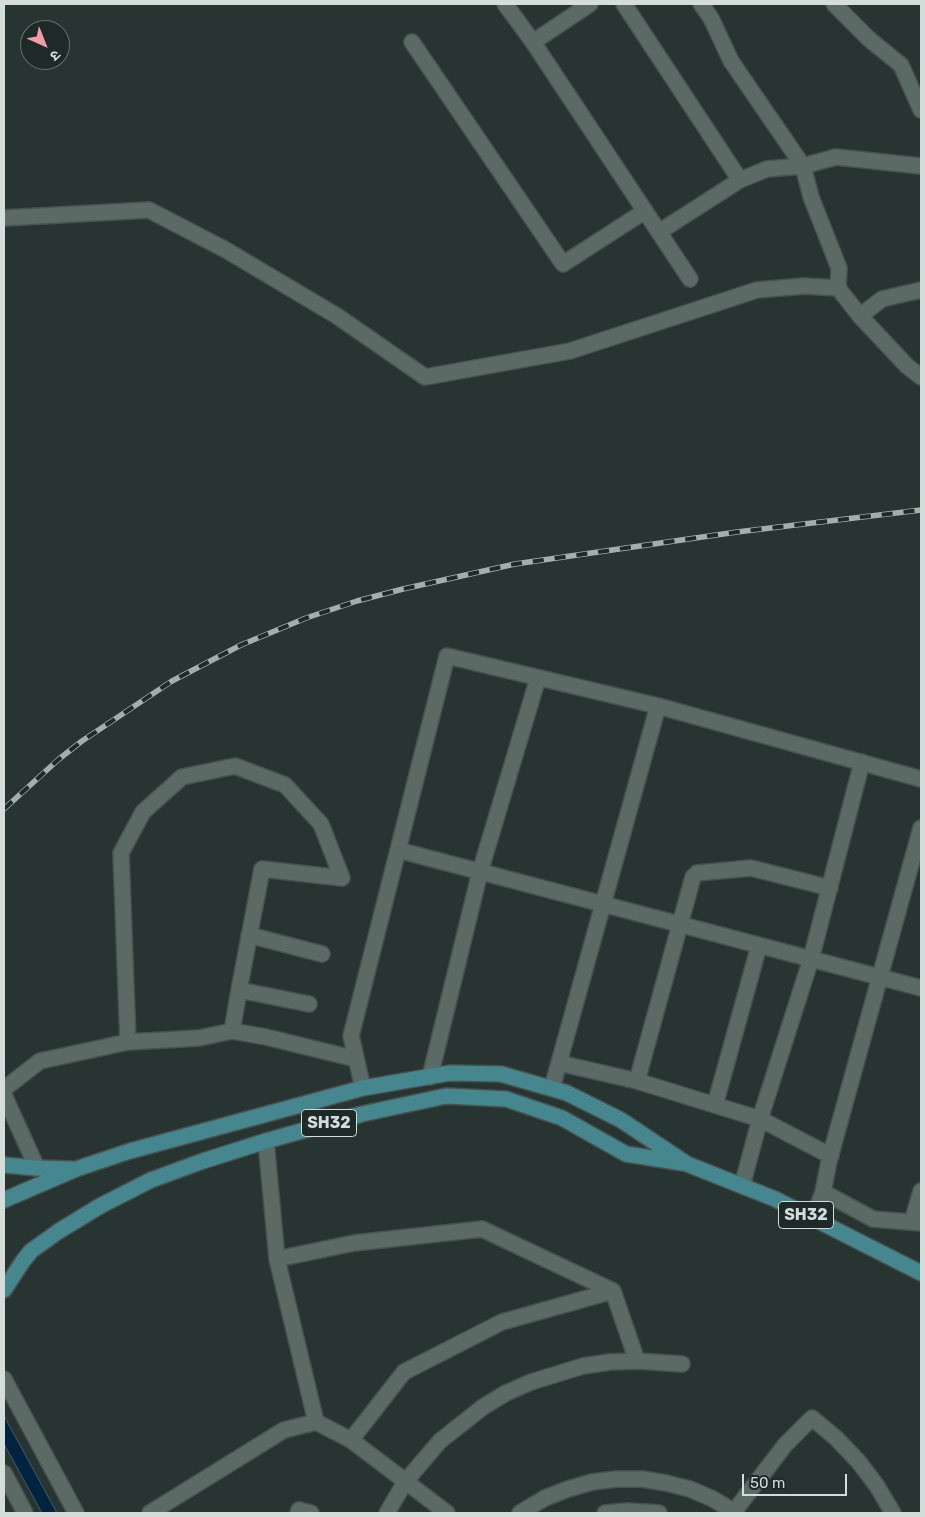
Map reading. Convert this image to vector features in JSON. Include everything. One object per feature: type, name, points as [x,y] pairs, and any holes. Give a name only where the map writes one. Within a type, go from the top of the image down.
[{"type":"main road","name":"SH32","points":[[4,1200],[76,1170],[139,1148],[363,1088],[450,1074],[502,1074],[567,1093],[622,1120],[687,1164],[775,1199],[921,1273]]},
{"type":"main road","name":"SH32","points":[[4,1291],[22,1261],[31,1252],[59,1231],[100,1206],[151,1180],[203,1161],[362,1114],[446,1096],[506,1100],[562,1118],[626,1154],[687,1164]]},
{"type":"main road","name":"SH32","points":[[4,1165],[76,1170]]},
{"type":"main road","points":[[4,1274],[4,1291]]},
{"type":"street","points":[[505,4],[533,42],[690,279]]},
{"type":"street","points":[[533,42],[590,4]]},
{"type":"street","points":[[624,4],[740,180]]},
{"type":"street","points":[[702,4],[711,18],[731,60],[803,166],[811,197],[839,268],[838,288],[860,316],[907,366],[921,377]]},
{"type":"street","points":[[834,4],[869,39],[901,65],[921,110]]},
{"type":"street","points":[[412,42],[563,264],[645,211]]},
{"type":"street","points":[[659,232],[740,180],[767,169],[803,166],[836,158],[921,166]]},
{"type":"street","points":[[4,218],[149,210],[226,250],[338,316],[425,377],[570,351],[757,290],[804,286],[838,288]]},
{"type":"street","points":[[860,316],[882,299],[921,290]]},
{"type":"street","points":[[363,1088],[351,1036],[446,656],[658,706],[921,779]]},
{"type":"street","points":[[430,1077],[480,872],[538,678]]},
{"type":"street","points":[[552,1088],[658,706]]},
{"type":"street","points":[[742,1186],[760,1119],[811,959],[862,762]]},
{"type":"street","points":[[128,1042],[121,853],[143,812],[182,777],[235,766],[285,785],[321,824],[342,878],[262,869],[238,990],[232,1031]]},
{"type":"street","points":[[813,1219],[823,1192],[831,1156],[921,828]]},
{"type":"street","points":[[398,850],[921,988]]},
{"type":"street","points":[[637,1081],[693,877],[697,873],[751,868],[830,888]]},
{"type":"street","points":[[249,935],[322,954]]},
{"type":"street","points":[[715,1105],[759,946]]},
{"type":"street","points":[[238,990],[309,1004]]},
{"type":"street","points":[[4,1089],[40,1061],[128,1042],[199,1038],[232,1031],[356,1058]]},
{"type":"street","points":[[559,1063],[637,1081],[760,1119],[831,1156]]},
{"type":"street","points":[[4,1095],[37,1168]]},
{"type":"street","points":[[266,1142],[277,1259],[316,1422]]},
{"type":"street","points":[[823,1192],[873,1219],[916,1223],[921,1191]]},
{"type":"street","points":[[277,1259],[354,1243],[482,1229],[613,1291],[637,1361]]},
{"type":"street","points":[[351,1440],[404,1372],[502,1322],[613,1291]]},
{"type":"street","points":[[387,1513],[405,1482],[440,1441],[468,1418],[506,1394],[531,1382],[583,1366],[637,1361],[682,1364]]},
{"type":"street","points":[[4,1379],[76,1513]]},
{"type":"street","points":[[520,1513],[545,1498],[568,1489],[592,1482],[617,1479],[642,1479],[690,1489],[713,1499],[734,1513],[785,1445],[812,1418],[836,1438],[858,1461],[877,1486],[893,1513]]},
{"type":"street","points":[[150,1513],[284,1430],[316,1422],[351,1440],[447,1513]]},
{"type":"street","points":[[4,1473],[25,1513]]},
{"type":"street","points":[[298,1513],[299,1510],[311,1513]]},
{"type":"street","points":[[605,1513],[628,1511],[659,1513]]},
{"type":"water","points":[[4,1416],[57,1513],[42,1513],[4,1444]]},
{"type":"railway","points":[[4,809],[59,759],[82,741],[172,681],[241,645],[306,618],[357,601],[515,564],[737,532],[921,510]]}]
